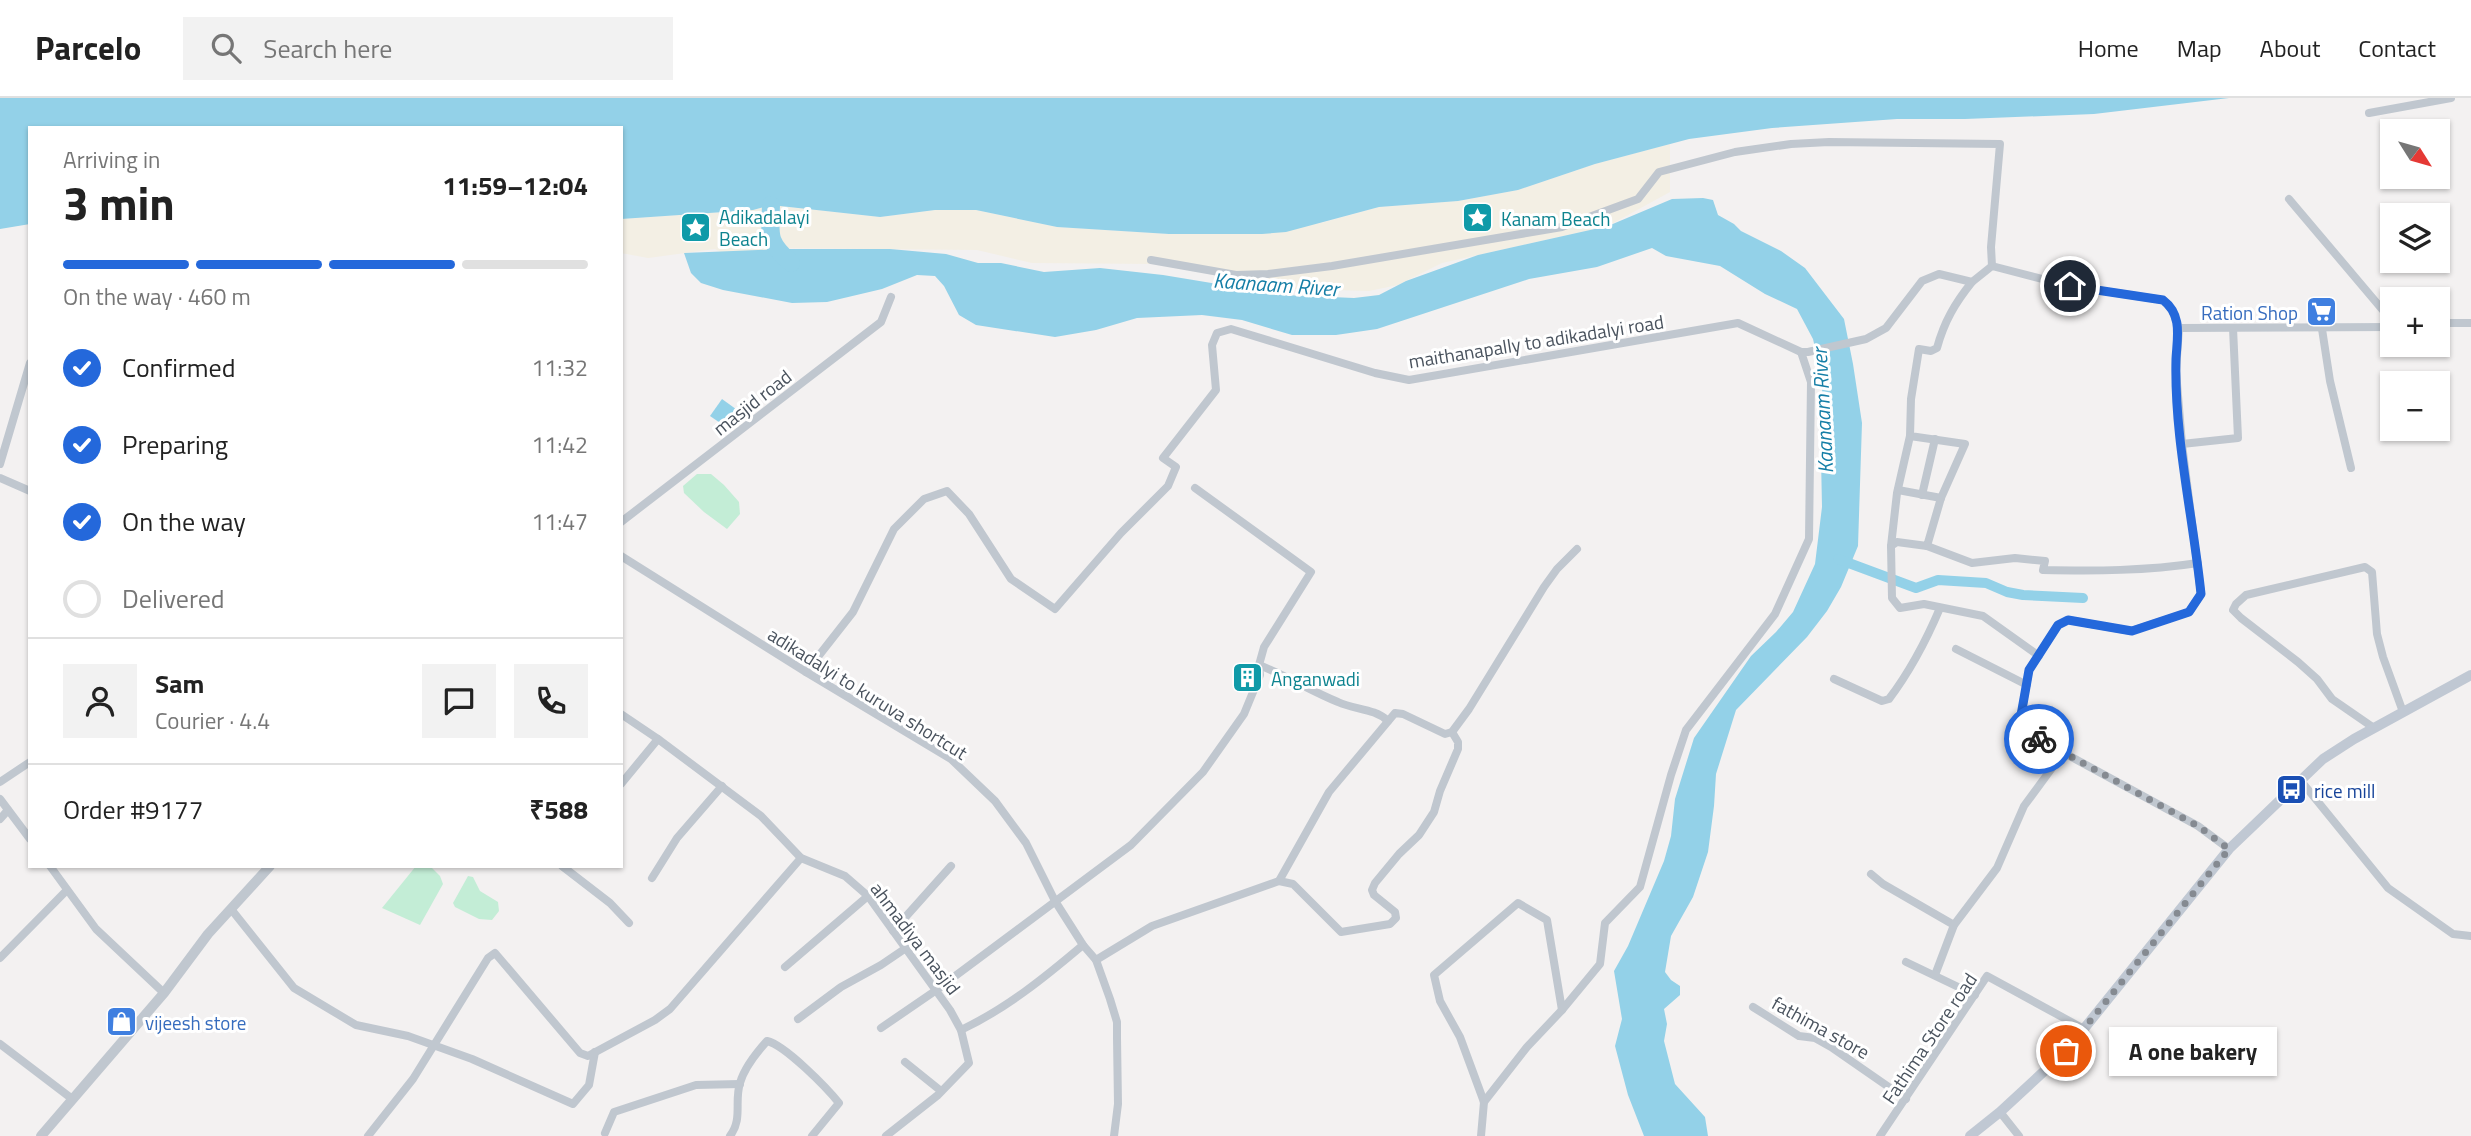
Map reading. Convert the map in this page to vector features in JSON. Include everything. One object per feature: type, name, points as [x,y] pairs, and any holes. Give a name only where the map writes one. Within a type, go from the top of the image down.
[{"type":"main road","points":[[1970,1136],[2066,1051],[2229,849],[2323,760],[2374,728],[2471,676]]},
{"type":"street","points":[[2369,113],[2451,98]]},
{"type":"street","points":[[1151,260],[1236,275],[1332,266],[1562,227],[1638,199],[1659,172],[1735,152],[1791,144],[1898,142],[2000,144],[1991,247],[1992,265]]},
{"type":"street","points":[[2288,199],[2380,307]]},
{"type":"street","points":[[1992,265],[1972,282],[1956,301],[1937,348],[1931,351],[1919,349],[1911,399],[1910,436],[1898,490],[1891,546],[1892,598],[1900,608],[1924,604],[1983,616],[2039,656]]},
{"type":"street","points":[[1992,265],[2070,286],[2163,300],[2172,310],[2179,328],[2176,371],[2182,444],[2201,594],[2189,612],[2132,631],[2068,620],[2058,625],[2029,670],[2020,721],[2033,736],[2198,826],[2229,849]]},
{"type":"street","points":[[1484,1102],[1527,1047],[1600,964],[1605,923],[1640,887],[1686,730],[1774,614],[1809,539],[1811,382],[1805,352],[1866,340],[1886,328],[1922,281],[1939,274],[1972,282]]},
{"type":"street","name":"masjid road","points":[[623,520],[881,322],[891,297]]},
{"type":"street","name":"maithanapally to adikadalyi road","points":[[806,672],[853,612],[894,529],[924,499],[947,491],[970,514],[1011,579],[1055,609],[1121,533],[1168,486],[1176,467],[1163,458],[1216,390],[1212,345],[1217,333],[1231,329],[1375,373],[1409,380],[1738,323],[1805,352]]},
{"type":"street","points":[[2450,323],[2471,323]]},
{"type":"street","points":[[2179,328],[2380,327]]},
{"type":"street","points":[[2182,444],[2238,438],[2233,328]]},
{"type":"street","points":[[2322,329],[2330,381],[2351,468]]},
{"type":"street","points":[[0,464],[28,370]]},
{"type":"street","points":[[1910,436],[1965,444],[1941,498],[1927,546]]},
{"type":"street","points":[[1922,495],[1935,439]]},
{"type":"street","points":[[0,478],[28,490]]},
{"type":"street","points":[[881,1028],[1131,845],[1203,772],[1244,714],[1260,675],[1259,665],[1264,647],[1311,572],[1195,488]]},
{"type":"street","points":[[1898,490],[1941,498]]},
{"type":"street","points":[[1891,546],[1897,542],[1927,546],[1972,564],[2015,558],[2039,558],[2045,561],[2043,570],[2101,572],[2198,563]]},
{"type":"street","points":[[1279,881],[1329,792],[1395,713],[1403,714],[1436,732],[1452,732],[1544,587],[1577,549]]},
{"type":"street","name":"adikadalyi to kuruva shortcut","points":[[623,557],[951,759],[995,801],[1026,843],[1055,901],[1083,945],[1096,960],[1117,1022],[1118,1104],[1114,1136]]},
{"type":"street","points":[[2374,728],[2332,699],[2317,679],[2298,662],[2241,618],[2234,610],[2236,604],[2246,595],[2365,567],[2372,572],[2374,611],[2383,657],[2403,712]]},
{"type":"street","points":[[1834,679],[1882,701],[1889,699],[1909,673],[1926,643],[1940,607]]},
{"type":"street","points":[[1956,649],[2027,685]]},
{"type":"street","points":[[1259,665],[1290,677],[1340,704],[1380,713],[1388,721]]},
{"type":"street","name":"ahmadiya masjid","points":[[623,715],[761,816],[801,858],[845,876],[868,897],[961,1030],[969,1063],[941,1091],[886,1136]]},
{"type":"street","points":[[1096,960],[1152,926],[1279,881],[1293,884],[1311,899],[1341,932],[1390,924],[1396,918],[1395,912],[1372,890],[1399,854],[1419,835],[1434,813],[1440,791],[1458,749],[1458,741],[1452,732]]},
{"type":"street","points":[[623,782],[658,739]]},
{"type":"street","points":[[1935,975],[1954,925],[1997,868],[2024,806],[2063,753]]},
{"type":"street","points":[[0,782],[28,763]]},
{"type":"street","points":[[2301,781],[2388,888],[2453,934],[2471,936]]},
{"type":"street","points":[[652,878],[677,838],[722,786]]},
{"type":"street","points":[[0,799],[28,836]]},
{"type":"street","points":[[0,820],[8,810]]},
{"type":"street","points":[[368,1136],[413,1079],[488,958],[495,953],[580,1053],[587,1056],[655,1020],[670,1009],[801,858]]},
{"type":"street","points":[[893,931],[951,866]]},
{"type":"street","points":[[51,868],[96,929],[163,993]]},
{"type":"street","points":[[41,1136],[163,993],[208,934],[268,868]]},
{"type":"street","points":[[565,868],[610,903],[629,923]]},
{"type":"street","points":[[1871,874],[1883,884],[1954,925]]},
{"type":"street","points":[[0,958],[67,890]]},
{"type":"street","points":[[785,967],[868,897]]},
{"type":"street","points":[[1481,1136],[1484,1102],[1460,1037],[1440,1001],[1434,975],[1518,903],[1546,920],[1562,1010]]},
{"type":"street","points":[[231,909],[294,989],[356,1026],[408,1036],[434,1045],[544,1089],[573,1104],[589,1085],[596,1052]]},
{"type":"street","points":[[0,941],[8,950]]},
{"type":"street","points":[[961,1030],[986,1018],[1032,988],[1083,945]]},
{"type":"street","points":[[798,1019],[841,987],[906,948]]},
{"type":"street","points":[[1906,962],[1975,995]]},
{"type":"street","name":"Fathima Store road","points":[[1880,1136],[1987,976],[2084,1029]]},
{"type":"street","name":"fathima store","points":[[1753,1007],[1798,1036],[1815,1038],[1831,1047],[1906,1099]]},
{"type":"street","points":[[730,1136],[739,1118],[740,1084],[767,1041],[779,1046],[804,1067],[839,1103],[812,1136]]},
{"type":"street","points":[[0,1044],[71,1098]]},
{"type":"street","points":[[905,1062],[941,1091]]},
{"type":"street","points":[[605,1133],[614,1112],[695,1084],[740,1084]]},
{"type":"street","points":[[2000,1112],[2019,1136]]},
{"type":"green space","points":[[697,474],[711,474],[739,502],[740,514],[727,529],[684,493],[683,486]]},
{"type":"green space","points":[[414,868],[432,868],[440,876],[443,884],[420,925],[382,908]]},
{"type":"green space","points":[[468,876],[473,877],[480,891],[498,902],[499,911],[492,920],[479,919],[455,907],[453,903]]},
{"type":"sand","name":"Kanam Beach","points":[[1670,144],[1670,192],[1608,226],[1442,263],[1398,285],[1369,291],[1294,289],[1154,264],[1032,263],[977,250],[775,248],[738,261],[715,249],[648,258],[623,253],[623,219],[753,210],[771,205],[880,217],[935,210],[976,210],[1057,227],[1169,234],[1321,223],[1379,207],[1458,201],[1518,190],[1595,164]]},
{"type":"water","points":[[0,98],[2229,98],[2094,114],[1897,119],[1772,128],[1689,139],[1595,164],[1518,190],[1458,201],[1379,207],[1286,232],[1262,234],[1169,234],[1057,227],[976,210],[935,210],[880,217],[771,205],[753,210],[623,219],[623,126],[28,126],[28,224],[0,229]]},
{"type":"water","points":[[1672,199],[1713,200],[1718,215],[1741,231],[1781,251],[1805,268],[1844,319],[1862,423],[1858,546],[1841,587],[1827,611],[1807,637],[1736,710],[1716,774],[1708,852],[1693,897],[1671,936],[1665,972],[1680,986],[1680,995],[1664,1009],[1667,1024],[1664,1041],[1675,1084],[1705,1117],[1708,1136],[1644,1136],[1628,1095],[1615,1046],[1622,1019],[1614,971],[1628,946],[1664,861],[1671,836],[1675,799],[1694,738],[1751,656],[1793,612],[1815,564],[1822,507],[1820,409],[1823,383],[1813,339],[1797,309],[1765,294],[1720,266],[1666,256],[1652,248],[1597,267],[1529,279],[1377,329],[1336,335],[1292,335],[1242,320],[1202,315],[1137,318],[1096,330],[1055,337],[976,325],[959,315],[944,286],[935,276],[917,275],[882,289],[827,302],[792,303],[723,290],[701,283],[691,273],[684,253],[890,249],[946,254],[978,263],[1001,263],[1044,272],[1100,268],[1163,275],[1284,295],[1354,298],[1379,295],[1406,281],[1478,255],[1608,226]]},
{"type":"water","points":[[722,399],[740,412],[729,429],[710,416]]},
{"type":"waterway","name":"Kaanaam River","points":[[771,205],[770,224],[774,244],[791,263]]},
{"type":"waterway","points":[[1838,559],[1916,588],[1938,580],[1986,583],[2023,595],[2083,598]]},
{"type":"way so far","points":[[2039,739],[2198,826],[2229,849],[2066,1051]]},
{"type":"place","name":"Kanam Beach","points":[[1478,218]]},
{"type":"place","name":"Adikadalayi Beach","points":[[696,227]]},
{"type":"place","name":"Ration Shop","points":[[2321,312]]},
{"type":"place","name":"Anganwadi","points":[[1248,678]]},
{"type":"place","name":"rice mill","points":[[2291,790]]},
{"type":"place","name":"vijeesh store","points":[[122,1022]]},
{"type":"place","name":"A one bakery","points":[[2066,1051]]},
{"type":"route","points":[[2039,739],[2020,721],[2029,670],[2058,625],[2068,620],[2132,631],[2189,612],[2201,594],[2182,444],[2176,371],[2176,340],[2179,328],[2172,310],[2163,300],[2070,286]]}]
